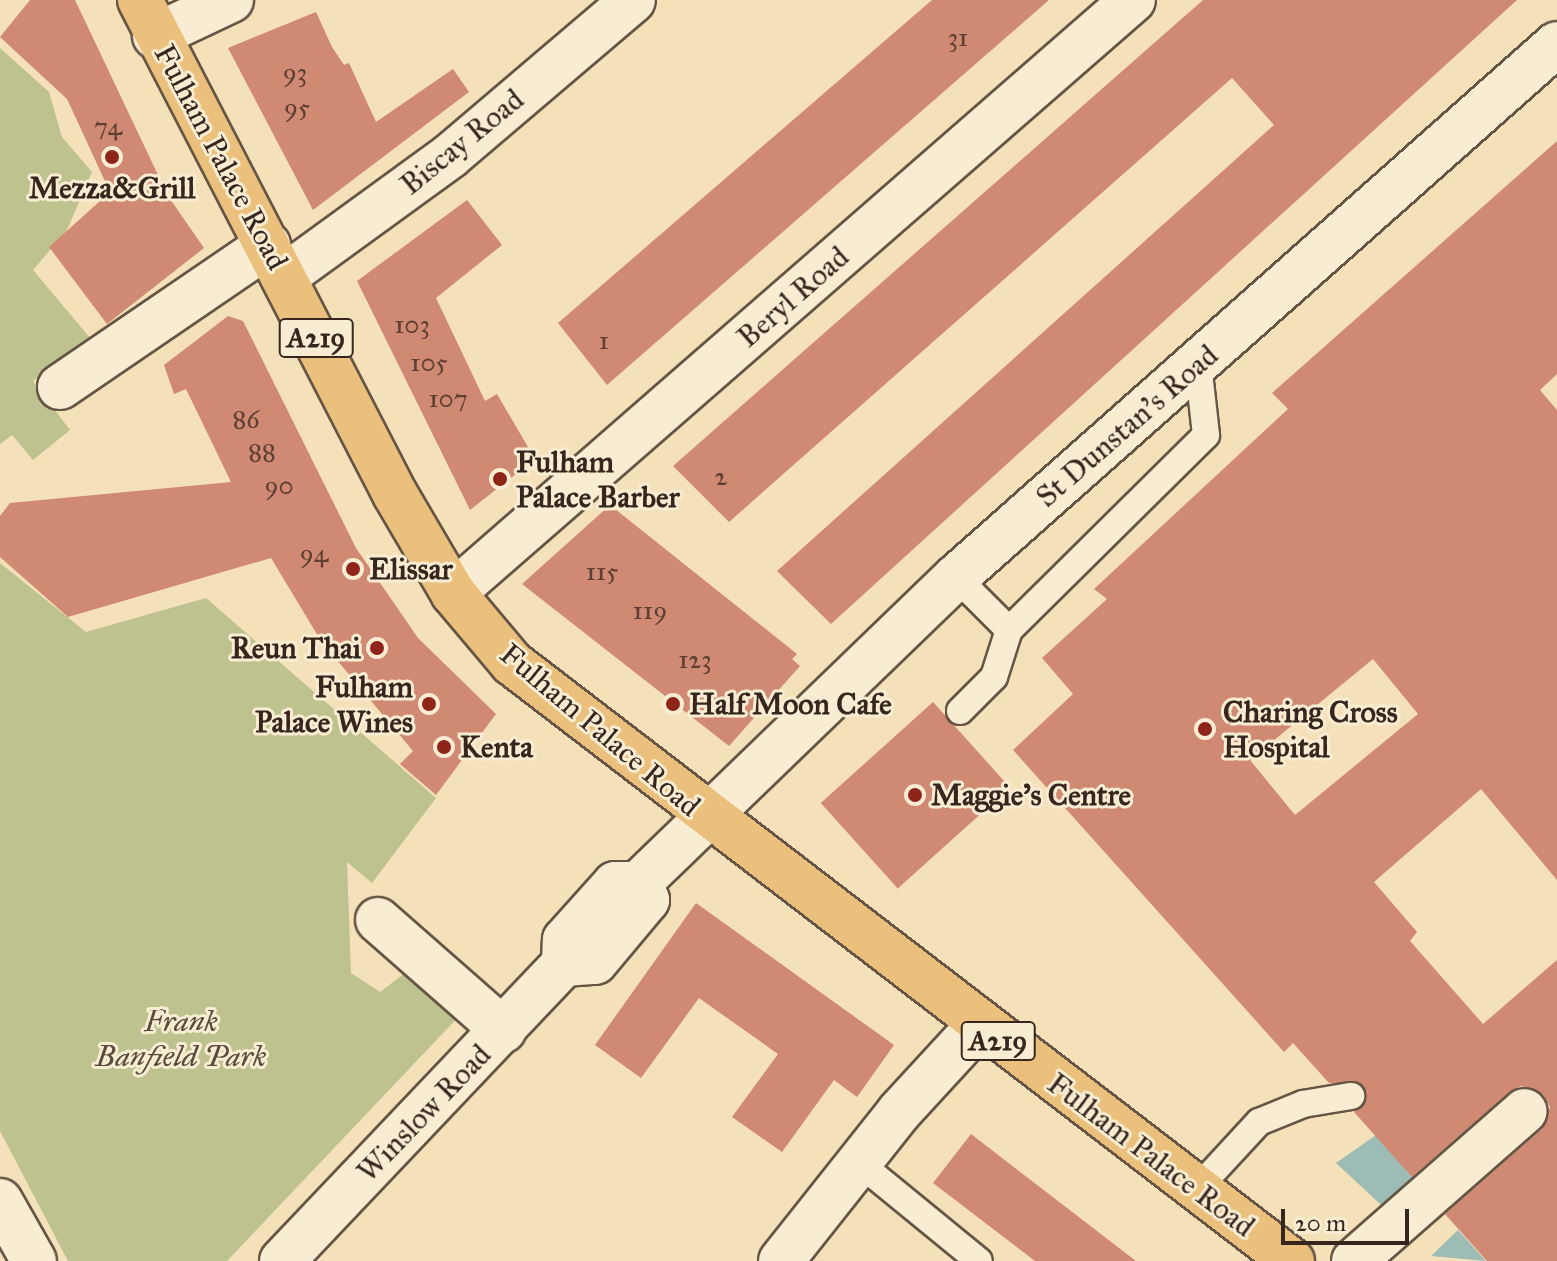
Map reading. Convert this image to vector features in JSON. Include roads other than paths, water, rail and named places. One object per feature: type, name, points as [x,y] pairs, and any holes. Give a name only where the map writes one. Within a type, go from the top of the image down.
[{"type":"main road","name":"Fulham Palace Road","points":[[148,18],[277,260],[395,494],[453,593],[512,663],[706,818],[1292,1261]]},
{"type":"street","points":[[148,18],[231,0]]},
{"type":"street","name":"Biscay Road","points":[[60,387],[450,156],[633,0]]},
{"type":"street","name":"Beryl Road","points":[[453,593],[1133,0]]},
{"type":"street","name":"St Dunstan's Road","points":[[706,818],[956,577],[1553,54]]},
{"type":"street","name":"Winslow Road","points":[[282,1261],[564,964],[565,940],[615,884],[638,884],[706,818]]},
{"type":"street","points":[[378,920],[503,1030]]},
{"type":"street","points":[[781,1261],[858,1162],[978,1026]]},
{"type":"street","points":[[1354,1261],[1525,1111]]},
{"type":"street","points":[[0,1201],[34,1261]]},
{"type":"lane","points":[[960,711],[994,677],[1009,630],[1206,435],[1198,364]]},
{"type":"lane","points":[[956,577],[1009,630]]},
{"type":"lane","points":[[1198,1188],[1259,1122],[1303,1104],[1351,1096]]},
{"type":"lane","points":[[858,1162],[979,1261]]},
{"type":"water","points":[[1376,1135],[1425,1192],[1393,1216],[1336,1163]]},
{"type":"water","points":[[1458,1230],[1486,1261],[1431,1256]]},
{"type":"place","name":"Mezza&Grill","points":[[112,157]]},
{"type":"place","name":"Fulham Palace Barber","points":[[500,479]]},
{"type":"place","name":"Elissar","points":[[353,569]]},
{"type":"place","name":"Reun Thai","points":[[377,648]]},
{"type":"place","name":"Fulham Palace Wines","points":[[429,704]]},
{"type":"place","name":"Half Moon Cafe","points":[[673,704]]},
{"type":"place","name":"Charing Cross Hospital","points":[[1205,729]]},
{"type":"place","name":"Kenta","points":[[444,747]]},
{"type":"place","name":"Maggie's Centre","points":[[915,795]]},
{"type":"park label","name":"Frank Banfield Park","points":[[181,1038]]}]
